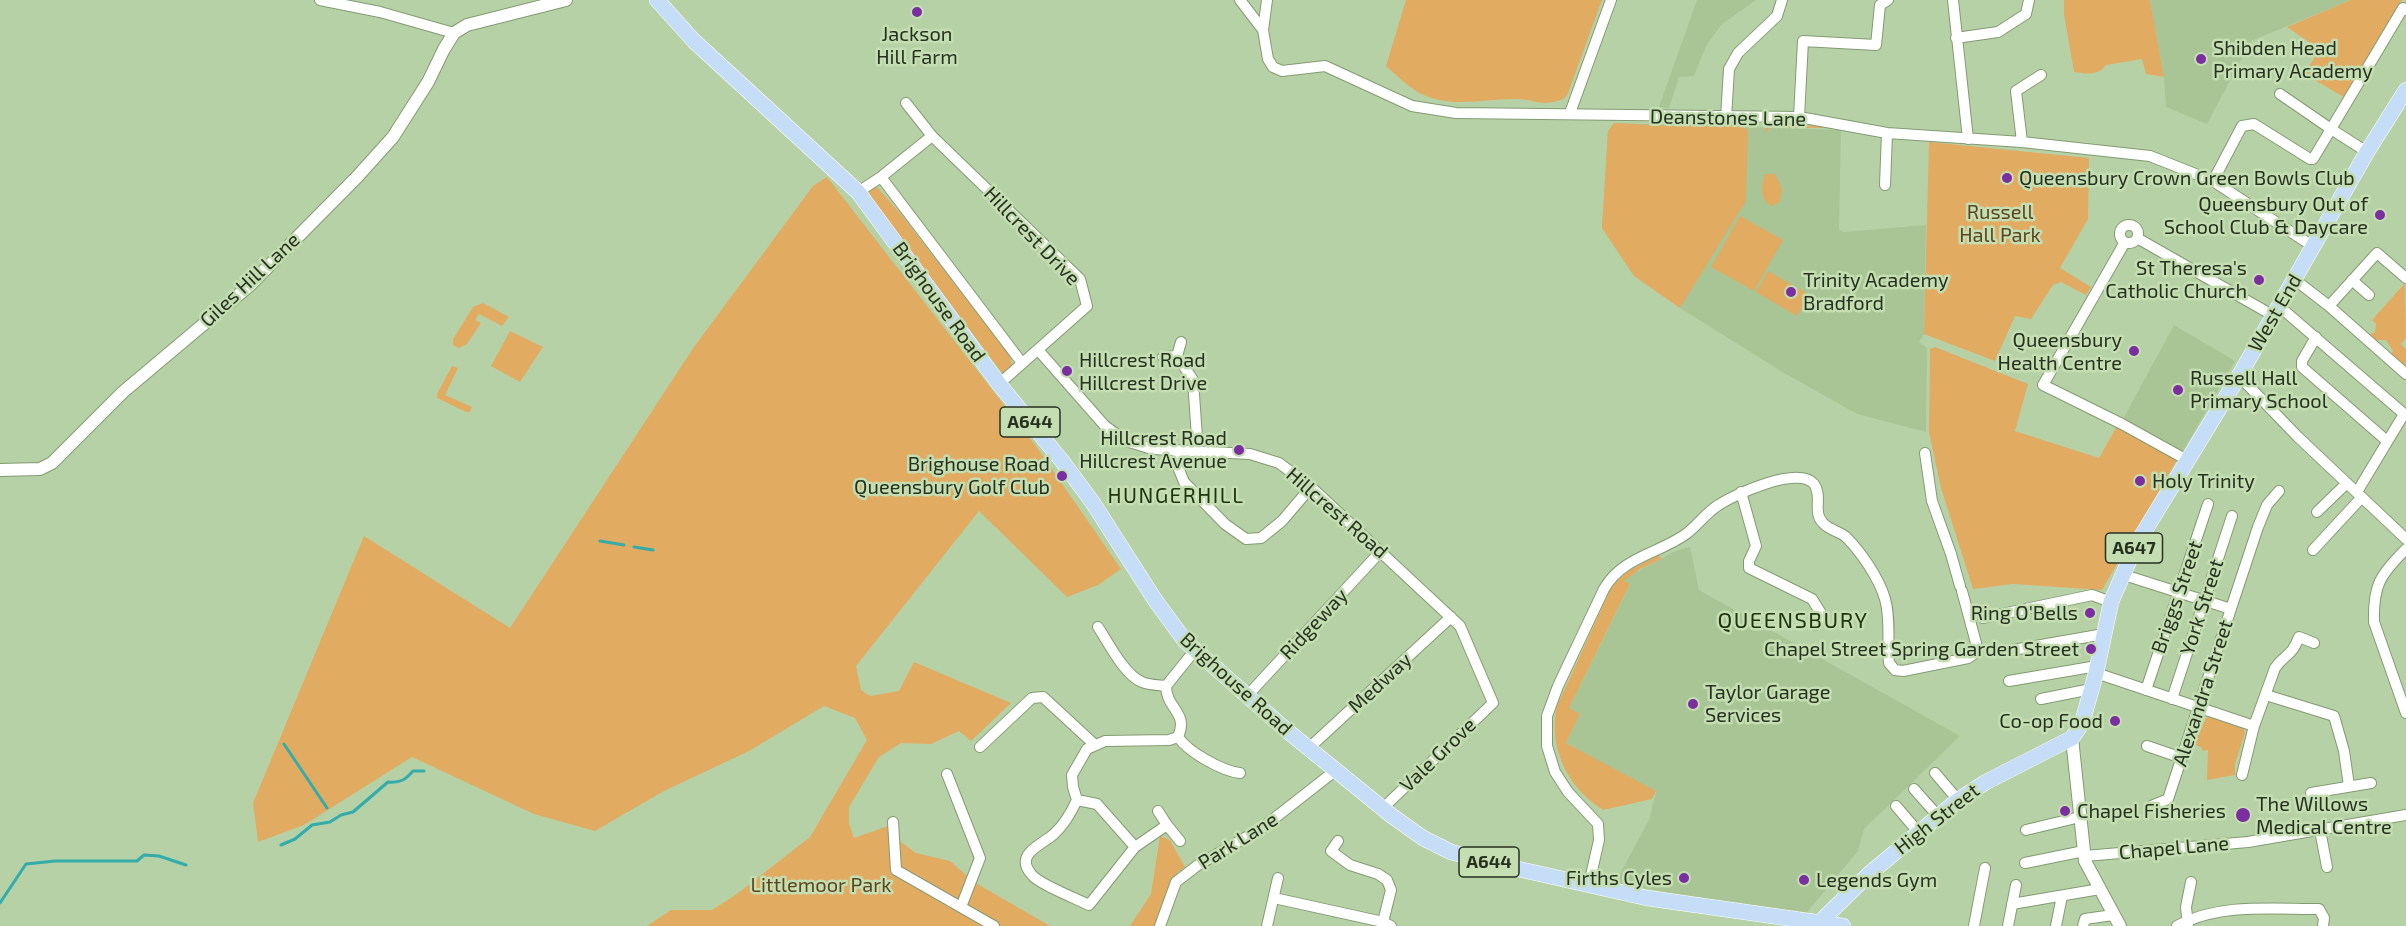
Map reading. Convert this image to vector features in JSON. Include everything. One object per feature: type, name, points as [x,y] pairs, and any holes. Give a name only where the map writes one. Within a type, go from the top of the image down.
[{"type":"main road","name":"Brighouse Road","points":[[657,0],[694,41],[858,192],[999,384],[1093,502],[1155,600],[1185,641],[1247,696],[1383,808],[1423,838],[1451,852],[1505,867],[1647,898],[1817,925]]},
{"type":"main road","name":"West End","points":[[2072,738],[2082,723],[2111,602],[2121,574],[2136,545],[2277,311],[2367,152],[2406,90]]},
{"type":"main road","name":"High Street","points":[[1817,925],[1869,874],[1958,800],[1986,782],[2072,738]]},
{"type":"main road","name":"A644","points":[[1817,925],[1843,926]]},
{"type":"street","points":[[320,0],[380,12],[454,33],[467,25],[566,0]]},
{"type":"street","points":[[1240,0],[1263,30]]},
{"type":"street","points":[[1263,30],[1267,0]]},
{"type":"street","points":[[1570,113],[1611,0]]},
{"type":"street","points":[[1726,118],[1729,69],[1738,53],[1777,16],[1782,0]]},
{"type":"street","points":[[1799,117],[1803,42],[1876,45],[1880,5],[1888,0]]},
{"type":"street","points":[[1953,0],[1968,140]]},
{"type":"street","points":[[1956,38],[1998,32],[2026,14],[2029,0]]},
{"type":"street","points":[[2213,181],[2242,126],[2254,124],[2313,159],[2403,8],[2406,10]]},
{"type":"street","name":"Deanstones Lane","points":[[1263,30],[1268,59],[1273,67],[1282,71],[1325,66],[1412,106],[1456,113],[1570,113],[1726,118],[1799,117],[1887,133],[2022,142],[2150,156],[2213,181],[2314,246]]},
{"type":"street","name":"Giles Hill Lane","points":[[0,470],[40,469],[52,463],[123,392],[249,286],[389,143],[428,82],[454,33]]},
{"type":"street","points":[[2022,142],[2016,91],[2041,75]]},
{"type":"street","points":[[2280,94],[2367,152]]},
{"type":"street","name":"Hillcrest Drive","points":[[906,103],[932,136],[1080,279],[1087,306],[1039,351],[999,384]]},
{"type":"street","points":[[1885,185],[1887,133]]},
{"type":"street","points":[[858,192],[881,177],[932,136]]},
{"type":"street","points":[[881,177],[1022,363]]},
{"type":"street","points":[[2128,225],[2137,228],[2138,238],[2131,243],[2125,242],[2120,232],[2128,225]]},
{"type":"street","points":[[2138,238],[2277,311],[2316,337],[2404,414],[2359,494],[2313,550]]},
{"type":"street","points":[[2125,242],[2043,385],[2122,424],[2187,460]]},
{"type":"street","points":[[2329,306],[2377,253],[2406,278]]},
{"type":"street","points":[[2294,279],[2329,306],[2406,374]]},
{"type":"street","points":[[2352,280],[2369,295]]},
{"type":"street","points":[[2316,337],[2302,361],[2302,367],[2387,441]]},
{"type":"street","points":[[1182,342],[1178,356],[1193,380],[1198,452]]},
{"type":"street","name":"Hillcrest Road","points":[[1039,351],[1105,426],[1126,441],[1152,449],[1250,454],[1279,464],[1311,487],[1460,626],[1493,703]]},
{"type":"street","points":[[1163,357],[1178,356]]},
{"type":"street","points":[[2239,376],[2347,483],[2404,532]]},
{"type":"street","points":[[1177,451],[1178,467],[1184,482],[1225,524],[1246,539],[1262,538],[1282,521],[1311,487]]},
{"type":"street","points":[[1588,884],[1599,840],[1598,824],[1568,792],[1556,772],[1547,746],[1547,716],[1557,686],[1609,580],[1627,564],[1681,537],[1708,512],[1741,492],[1791,478],[1808,479],[1818,492],[1817,511],[1820,520],[1830,529],[1844,536],[1857,550],[1885,598],[1889,663],[1895,670],[1903,671],[1968,658],[1974,654],[1976,643],[1951,554],[1932,501],[1925,453]]},
{"type":"street","points":[[2317,512],[2347,483]]},
{"type":"street","name":"Alexandra Street","points":[[2151,806],[2168,799],[2258,527],[2267,506],[2279,491]]},
{"type":"street","points":[[1741,492],[1755,546],[1748,564],[1749,568],[1812,599],[1828,614],[1815,626]]},
{"type":"street","name":"Briggs Street","points":[[2146,690],[2208,504]]},
{"type":"street","name":"York Street","points":[[2172,699],[2232,516]]},
{"type":"street","points":[[2406,549],[2380,579],[2375,592],[2374,609],[2374,622],[2406,713]]},
{"type":"street","name":"Ridgeway","points":[[1247,696],[1381,550]]},
{"type":"street","points":[[2121,574],[2231,609]]},
{"type":"street","points":[[1983,618],[2092,595],[2111,602]]},
{"type":"street","name":"Medway","points":[[1309,748],[1451,618]]},
{"type":"street","points":[[1098,627],[1134,678],[1142,682],[1166,686]]},
{"type":"street","points":[[2007,651],[2104,634]]},
{"type":"street","points":[[2242,775],[2254,726],[2275,668],[2279,662],[2290,656],[2299,637],[2314,643]]},
{"type":"street","points":[[1167,825],[1135,847],[1089,905],[1032,876],[1027,866],[1026,857],[1032,848],[1054,834],[1071,813],[1077,800],[1072,775],[1087,749],[1105,741],[1169,740],[1178,737],[1183,726],[1181,717],[1166,694],[1166,686],[1195,650]]},
{"type":"street","points":[[2008,681],[2096,669],[2146,690],[2254,726]]},
{"type":"street","points":[[2041,699],[2091,689]]},
{"type":"street","points":[[2266,695],[2334,716],[2344,751],[2349,786]]},
{"type":"street","points":[[980,747],[1032,698],[1038,696],[1043,697],[1095,745]]},
{"type":"street","name":"Vale Grove","points":[[1383,808],[1493,703]]},
{"type":"street","points":[[1178,737],[1183,744],[1198,755],[1233,774]]},
{"type":"street","points":[[2072,738],[2084,854],[2120,926]]},
{"type":"street","points":[[2147,746],[2182,758]]},
{"type":"street","name":"Park Lane","points":[[1160,926],[1176,882],[1198,865],[1262,828],[1336,770]]},
{"type":"street","points":[[1935,773],[1958,800]]},
{"type":"street","points":[[947,774],[980,858],[961,907]]},
{"type":"street","points":[[2311,793],[2371,783]]},
{"type":"street","points":[[1914,789],[1938,816]]},
{"type":"street","points":[[1077,800],[1097,804],[1135,847]]},
{"type":"street","points":[[1896,807],[1919,832]]},
{"type":"street","points":[[1158,811],[1180,841]]},
{"type":"street","name":"Chapel Lane","points":[[2025,863],[2084,854],[2248,842],[2406,815]]},
{"type":"street","points":[[2026,830],[2080,817]]},
{"type":"street","points":[[893,822],[896,870],[994,926]]},
{"type":"street","points":[[2320,830],[2327,867]]},
{"type":"street","points":[[1274,898],[1387,924],[1391,890],[1387,880],[1378,874],[1350,865],[1331,851],[1338,841]]},
{"type":"street","points":[[1974,926],[1985,868]]},
{"type":"street","points":[[1267,926],[1278,878]]},
{"type":"street","points":[[2188,923],[2186,907],[2191,882]]},
{"type":"street","points":[[2008,926],[2016,885]]},
{"type":"street","points":[[2012,904],[2100,889]]},
{"type":"street","points":[[2056,926],[2062,896]]},
{"type":"street","points":[[2177,926],[2223,910],[2319,909],[2324,922]]},
{"type":"street","points":[[2083,926],[2085,919],[2113,915]]},
{"type":"shaded area","points":[[1697,0],[1756,0],[1721,25],[1706,46],[1694,76],[1679,77],[1669,108],[1659,107]]},
{"type":"shaded area","name":"Shibden Head Primary Academy","points":[[2150,0],[2351,0],[2251,41],[2207,124],[2166,107],[2164,77]]},
{"type":"shaded area","name":"Trinity Academy Bradford","points":[[1614,123],[1841,130],[1839,230],[1844,232],[1926,225],[1924,334],[1919,342],[1927,348],[1926,432],[1857,414],[1784,373],[1680,308],[1634,276],[1602,228],[1608,131]]},
{"type":"shaded area","name":"Russell Hall Primary School","points":[[2174,325],[2235,361],[2182,453],[2123,419]]},
{"type":"shaded area","points":[[1690,547],[1699,590],[1960,736],[1864,829],[1858,851],[1803,917],[1615,883],[1649,820],[1656,792],[1566,743],[1580,714],[1569,708],[1630,585],[1624,581],[1675,551]]},
{"type":"green space","points":[[1406,0],[1602,0],[1567,96],[1546,103],[1518,99],[1472,102],[1437,100],[1410,87],[1386,66]]},
{"type":"green space","points":[[2064,0],[2150,0],[2164,77],[2146,74],[2142,59],[2106,65],[2103,69],[2092,73],[2074,72],[2064,14]]},
{"type":"green space","points":[[2351,0],[2402,0],[2347,97],[2344,97],[2304,74],[2315,57],[2313,45],[2287,27]]},
{"type":"green space","points":[[1773,122],[1831,128],[1770,128],[1764,133]]},
{"type":"green space","points":[[1614,123],[1676,126],[1738,123],[1748,130],[1746,201],[1680,308],[1634,276],[1602,228],[1608,131]]},
{"type":"green space","name":"Russell Hall Park","points":[[1929,142],[2089,158],[2088,219],[2060,268],[2091,287],[2086,295],[2061,282],[2053,285],[2031,319],[2015,316],[1995,361],[1924,334]]},
{"type":"green space","points":[[1765,174],[1775,174],[1782,189],[1780,202],[1772,206],[1763,197]]},
{"type":"green space","name":"Littlemoor Park","points":[[827,177],[1036,446],[1121,569],[1098,585],[1067,597],[979,511],[856,666],[861,690],[870,696],[899,691],[914,662],[1011,703],[971,741],[959,731],[931,744],[901,743],[879,757],[849,807],[849,823],[854,838],[888,826],[901,842],[916,853],[950,861],[974,882],[1050,926],[647,926],[671,910],[712,910],[737,894],[810,837],[867,740],[855,718],[824,706],[749,751],[664,791],[595,831],[534,814],[412,757],[304,825],[258,842],[253,803],[364,536],[510,628],[694,347],[813,186]]},
{"type":"green space","points":[[877,187],[900,213],[1010,356],[1012,366],[1006,372],[1002,373],[869,195],[870,189]]},
{"type":"green space","points":[[1740,216],[1783,240],[1754,291],[1711,267]]},
{"type":"green space","points":[[1768,271],[1810,295],[1797,316],[1756,292]]},
{"type":"green space","points":[[2405,283],[2406,338],[2401,344],[2406,349],[2404,368],[2390,355],[2393,351],[2386,340],[2374,340],[2368,336],[2375,332],[2376,324],[2372,320]]},
{"type":"green space","points":[[483,303],[509,317],[502,326],[479,314],[475,320],[481,323],[467,344],[459,348],[453,345],[453,339],[473,307]]},
{"type":"green space","points":[[510,331],[543,347],[520,382],[491,366]]},
{"type":"green space","points":[[1935,347],[2028,384],[2015,431],[2099,458],[2117,426],[2177,460],[2102,590],[2013,584],[1973,589],[1941,488],[1929,432],[1930,349]]},
{"type":"green space","points":[[452,366],[458,368],[445,395],[472,407],[470,412],[437,398]]},
{"type":"green space","points":[[1659,555],[1661,559],[1640,569],[1624,581],[1630,584],[1569,708],[1580,714],[1566,743],[1656,791],[1652,799],[1603,810],[1579,790],[1563,765],[1555,737],[1557,706],[1612,586],[1628,571]]},
{"type":"green space","points":[[2210,717],[2244,729],[2245,733],[2235,764],[2235,775],[2207,780],[2208,750],[2203,751],[2201,747],[2194,745],[2206,718]]},
{"type":"green space","points":[[1160,836],[1170,840],[1185,867],[1177,873],[1156,926],[1130,926],[1151,894]]},
{"type":"waterway","points":[[600,541],[624,545]]},
{"type":"waterway","points":[[634,547],[653,550]]},
{"type":"waterway","points":[[284,744],[327,808]]},
{"type":"waterway","points":[[281,845],[295,839],[312,825],[330,822],[341,815],[353,812],[388,782],[402,780],[413,771],[424,771]]},
{"type":"waterway","points":[[0,903],[26,864],[55,861],[137,861],[144,855],[159,856],[186,865]]},
{"type":"place","name":"Jackson Hill Farm","points":[[917,12]]},
{"type":"place","name":"Shibden Head Primary Academy","points":[[2201,59]]},
{"type":"place","name":"Queensbury Crown Green Bowls Club","points":[[2007,178]]},
{"type":"place","name":"Queensbury Out of School Club & Daycare","points":[[2380,215]]},
{"type":"place","name":"St Theresa's Catholic Church","points":[[2259,280]]},
{"type":"place","name":"Trinity Academy Bradford","points":[[1791,292]]},
{"type":"place","name":"Queensbury Health Centre","points":[[2134,351]]},
{"type":"place","name":"Hillcrest Road Hillcrest Drive","points":[[1067,371]]},
{"type":"place","name":"Russell Hall Primary School","points":[[2178,390]]},
{"type":"place","name":"Hillcrest Road Hillcrest Avenue","points":[[1239,450]]},
{"type":"place","name":"Brighouse Road Queensbury Golf Club","points":[[1062,476]]},
{"type":"place","name":"Holy Trinity","points":[[2140,481]]},
{"type":"place","name":"Ring O'Bells","points":[[2090,613]]},
{"type":"place","name":"Chapel Street Spring Garden Street","points":[[2091,649]]},
{"type":"place","name":"Taylor Garage Services","points":[[1693,704]]},
{"type":"place","name":"Co-op Food","points":[[2115,721]]},
{"type":"place","name":"Chapel Fisheries","points":[[2065,811]]},
{"type":"place","name":"The Willows Medical Centre","points":[[2243,815]]},
{"type":"place","name":"Firths Cyles","points":[[1684,878]]},
{"type":"place","name":"Legends Gym","points":[[1804,880]]},
{"type":"district","name":"HUNGERHILL","points":[[1176,496]]},
{"type":"district","name":"QUEENSBURY","points":[[1793,621]]}]
